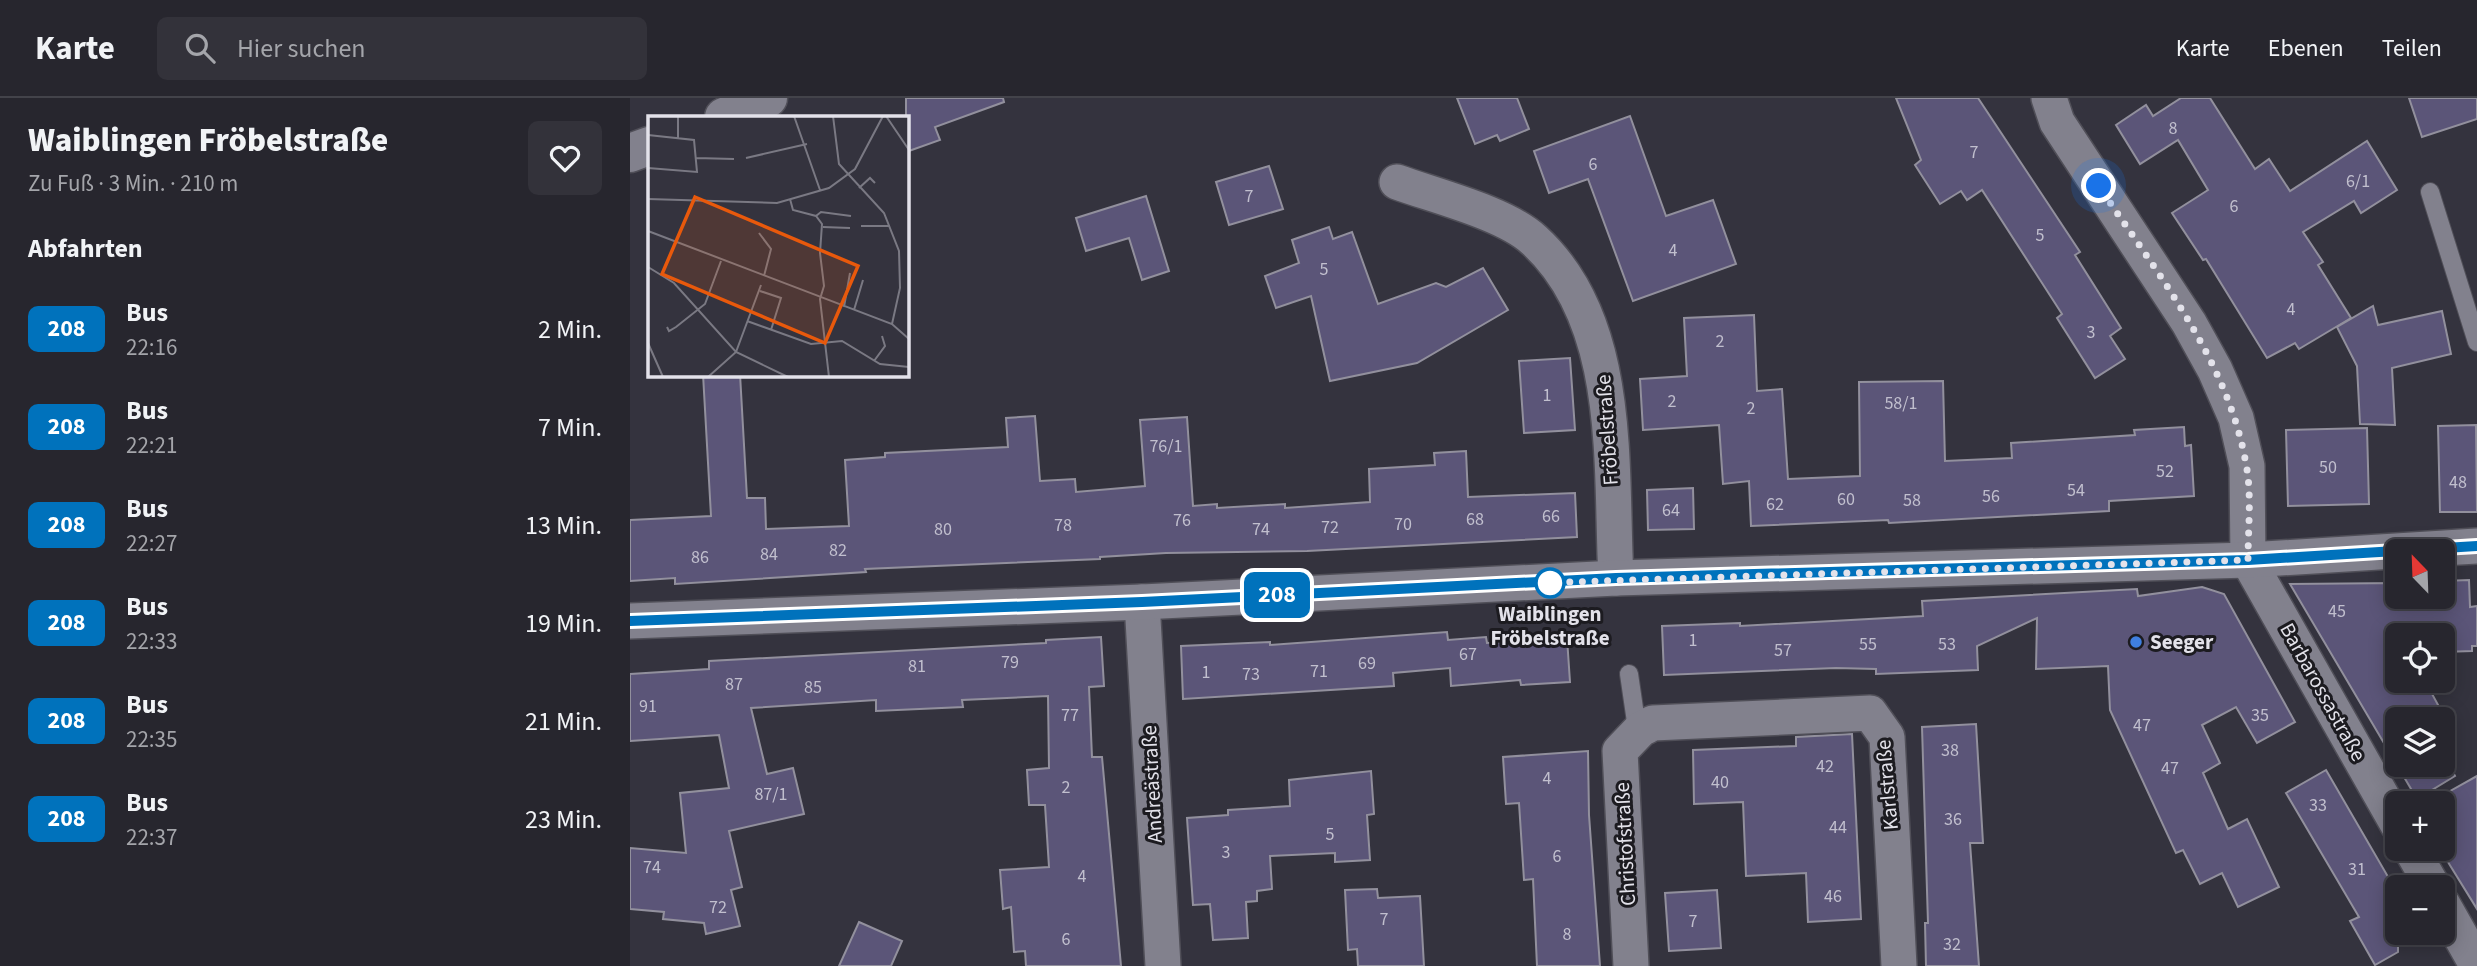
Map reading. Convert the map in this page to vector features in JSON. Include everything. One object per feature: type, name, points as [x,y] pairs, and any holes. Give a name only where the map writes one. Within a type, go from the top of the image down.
[{"type":"street","points":[[726,116],[768,98]]},
{"type":"street","points":[[2049,98],[2057,122],[2189,323],[2215,370],[2236,418],[2247,466],[2248,560]]},
{"type":"street","points":[[630,153],[648,146]]},
{"type":"street","name":"Fröbelstraße","points":[[1396,182],[1507,222],[1534,239],[1569,284],[1594,335],[1605,377],[1616,578]]},
{"type":"street","points":[[630,621],[1142,602],[1616,578],[2248,560],[2477,546]]},
{"type":"street","name":"Barbarossastraße","points":[[2248,560],[2385,802]]},
{"type":"street","name":"Andreästraße","points":[[1142,602],[1163,966]]},
{"type":"street","name":"Karlstraße","points":[[1641,729],[1653,723],[1870,713],[1887,737],[1899,966]]},
{"type":"street","name":"Christofstraße","points":[[1630,966],[1620,751],[1641,729]]},
{"type":"street","points":[[2455,927],[2475,964]]},
{"type":"lane","points":[[2430,192],[2477,342]]},
{"type":"lane","points":[[1629,674],[1636,722],[1641,729]]},
{"type":"building","points":[[906,98],[1003,98],[1004,102],[935,127],[940,140],[908,151]]},
{"type":"building","points":[[1457,98],[1517,98],[1529,129],[1500,141],[1497,135],[1475,144]]},
{"type":"building","points":[[1896,98],[1978,98],[2080,252],[2075,255],[2121,328],[2110,336],[2125,359],[2095,378],[2057,318],[2062,314],[1982,190],[1967,200],[1961,191],[1940,204],[1915,165],[1921,160]]},
{"type":"building","points":[[2181,98],[2210,98],[2255,169],[2269,159],[2290,191],[2367,141],[2397,190],[2361,213],[2354,201],[2303,232],[2323,262],[2318,265],[2351,318],[2299,349],[2295,343],[2267,358],[2206,259],[2203,260],[2172,213],[2208,190],[2178,140],[2140,164],[2116,125],[2146,105],[2153,116]]},
{"type":"building","points":[[2409,98],[2477,98],[2477,119],[2422,137]]},
{"type":"building","points":[[1630,116],[1666,216],[1713,200],[1736,264],[1633,301],[1588,179],[1549,193],[1534,151]]},
{"type":"building","points":[[1269,166],[1283,209],[1229,225],[1216,182]]},
{"type":"building","points":[[1146,196],[1169,271],[1142,280],[1129,238],[1086,251],[1076,218]]},
{"type":"building","points":[[1329,227],[1333,239],[1352,232],[1378,304],[1436,283],[1446,287],[1483,268],[1508,310],[1417,363],[1330,381],[1311,296],[1276,308],[1265,276],[1299,263],[1292,240]]},
{"type":"building","points":[[2373,306],[2378,325],[2442,311],[2451,354],[2392,368],[2395,425],[2360,424],[2357,366],[2337,327]]},
{"type":"building","points":[[1754,315],[1757,391],[1782,389],[1788,479],[1860,476],[1859,382],[1943,381],[1945,461],[2012,458],[2011,443],[2135,435],[2134,430],[2184,427],[2185,446],[2191,445],[2194,496],[2109,501],[2109,511],[1889,523],[1888,520],[1751,526],[1749,481],[1723,484],[1719,425],[1643,430],[1640,379],[1687,376],[1684,318]]},
{"type":"building","points":[[1570,358],[1575,430],[1524,433],[1519,361]]},
{"type":"building","points":[[703,376],[740,376],[747,498],[765,498],[766,529],[849,526],[845,460],[885,457],[885,453],[1008,447],[1006,418],[1035,416],[1040,481],[1075,479],[1076,492],[1145,486],[1140,420],[1187,417],[1193,506],[1217,504],[1217,508],[1285,504],[1285,508],[1370,502],[1369,469],[1435,465],[1434,453],[1466,451],[1468,497],[1575,493],[1577,537],[1307,551],[1166,553],[1100,559],[865,569],[866,572],[675,584],[675,578],[630,581],[630,520],[711,516]]},
{"type":"building","points":[[2476,425],[2477,512],[2440,512],[2438,426]]},
{"type":"building","points":[[2367,428],[2369,504],[2288,506],[2286,430]]},
{"type":"building","points":[[1693,488],[1694,529],[1648,530],[1647,490]]},
{"type":"building","points":[[2469,580],[2470,607],[2477,606],[2477,646],[2472,646],[2472,651],[2455,652],[2455,623],[2385,623],[2385,693],[2432,693],[2439,707],[2385,707],[2385,745],[2290,584],[2385,583],[2385,609],[2455,609],[2455,581]]},
{"type":"building","points":[[2202,587],[2224,594],[2295,722],[2257,743],[2236,707],[2202,725],[2220,763],[2203,773],[2228,829],[2247,819],[2279,887],[2238,907],[2222,873],[2200,884],[2183,850],[2176,853],[2110,710],[2108,666],[2036,669],[2037,618],[1977,646],[1978,670],[1876,674],[1876,669],[1836,668],[1664,675],[1662,626],[1740,623],[1740,626],[1923,616],[1922,601],[2137,589],[2138,596]]},
{"type":"building","points":[[1447,632],[1448,640],[1486,637],[1487,643],[1567,638],[1570,682],[1521,685],[1520,680],[1451,686],[1450,668],[1393,673],[1394,686],[1183,699],[1181,646],[1270,642],[1270,645]]},
{"type":"building","points":[[1101,637],[1104,686],[1089,687],[1092,757],[1102,757],[1121,966],[1026,966],[1025,951],[1014,952],[1011,907],[1003,909],[1000,870],[1049,867],[1045,805],[1029,805],[1027,770],[1049,768],[1048,696],[962,700],[963,707],[876,711],[876,700],[751,708],[767,774],[793,768],[804,814],[729,831],[742,887],[731,890],[740,926],[706,934],[704,923],[663,919],[664,912],[630,909],[630,848],[686,853],[680,793],[729,788],[719,735],[630,741],[630,674],[709,669],[709,661],[1046,643],[1046,640]]},
{"type":"building","points":[[1976,724],[1983,843],[1970,843],[1979,966],[1926,966],[1925,923],[1928,923],[1922,727]]},
{"type":"building","points":[[1852,734],[1861,919],[1808,922],[1806,873],[1746,876],[1743,802],[1694,804],[1693,750],[1796,746],[1796,737]]},
{"type":"building","points":[[1588,751],[1589,815],[1600,966],[1537,966],[1533,879],[1524,880],[1519,803],[1506,804],[1503,757]]},
{"type":"building","points":[[2326,770],[2387,875],[2385,945],[2398,945],[2398,952],[2375,965],[2350,921],[2359,917],[2286,793]]},
{"type":"building","points":[[1371,771],[1374,814],[1367,815],[1370,860],[1335,862],[1335,853],[1270,856],[1272,889],[1257,891],[1257,901],[1246,902],[1248,938],[1213,940],[1210,904],[1193,905],[1187,818],[1228,815],[1228,810],[1290,806],[1289,780]]},
{"type":"building","points":[[2477,776],[2477,909],[2447,861],[2455,861],[2455,791],[2450,791]]},
{"type":"building","points":[[2404,777],[2453,777],[2430,791],[2412,791]]},
{"type":"building","points":[[1377,889],[1378,898],[1420,896],[1424,966],[1358,966],[1357,949],[1348,950],[1345,890]]},
{"type":"building","points":[[1717,890],[1721,948],[1669,951],[1665,893]]},
{"type":"building","points":[[859,922],[902,941],[891,966],[839,966]]},
{"type":"bus line","name":"208","points":[[630,621],[1142,602],[1616,578],[2248,560],[2477,546]]},
{"type":"place","name":"Waiblingen Fröbelstraße","points":[[1550,583]]},
{"type":"place","name":"Seeger","points":[[2136,642]]},
{"type":"route","points":[[1550,583],[1541,583],[1616,578],[2248,560],[2247,466],[2236,418],[2215,370],[2189,323],[2099,186]]}]
